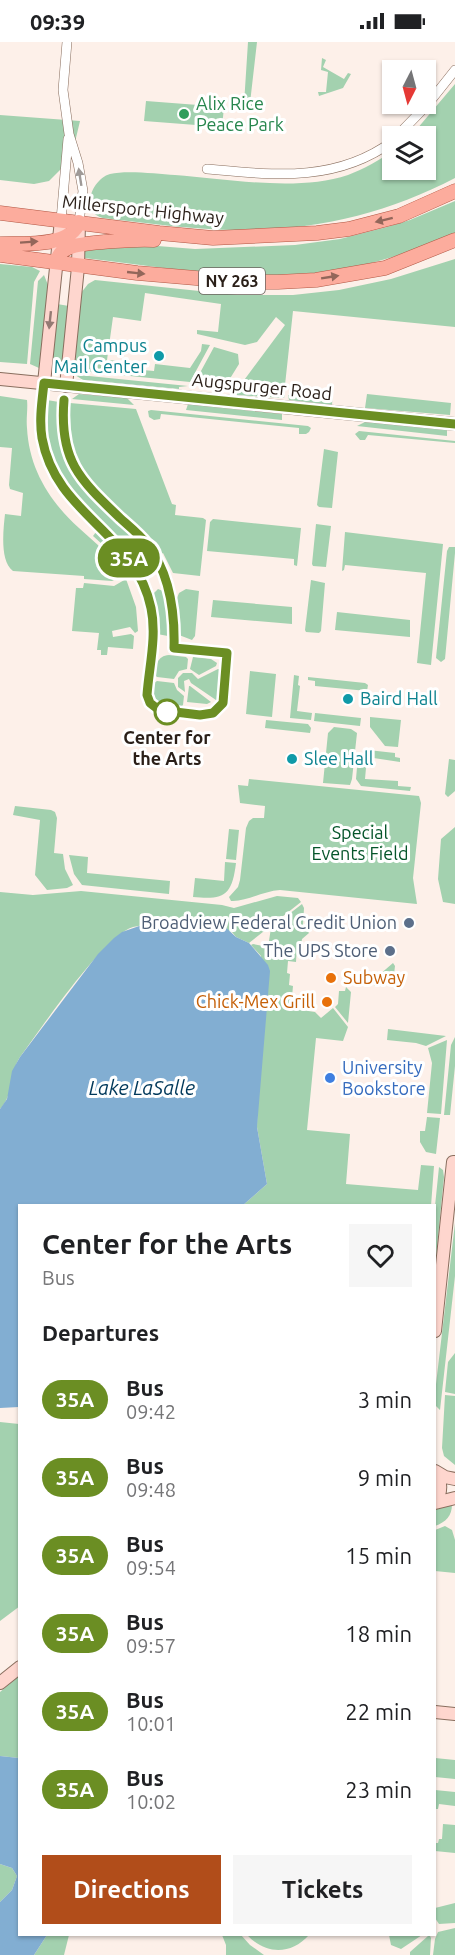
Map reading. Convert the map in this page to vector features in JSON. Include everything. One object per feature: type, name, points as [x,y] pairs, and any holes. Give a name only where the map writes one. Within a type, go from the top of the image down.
[{"type":"main road","points":[[438,199],[455,186]]},
{"type":"main road","name":"Millersport Highway","points":[[0,213],[213,238],[317,233],[350,229],[399,216],[455,191]]},
{"type":"main road","points":[[0,244],[58,240],[76,230],[79,222]]},
{"type":"main road","points":[[56,262],[59,253],[78,246],[141,239],[213,238]]},
{"type":"main road","name":"NY 263","points":[[0,255],[78,267],[230,281],[278,282],[316,280],[385,268],[455,240]]},
{"type":"main road","points":[[385,268],[435,258],[455,250]]},
{"type":"street","points":[[66,386],[78,267],[82,191],[78,163],[69,134],[63,90],[67,42]]},
{"type":"street","points":[[407,126],[455,70]]},
{"type":"street","points":[[44,383],[69,134]]},
{"type":"street","points":[[207,169],[288,175],[315,173],[361,160],[382,148]]},
{"type":"street","name":"Augspurger Road","points":[[0,379],[455,424]]},
{"type":"street","points":[[436,1322],[454,1162]]},
{"type":"street","points":[[436,1472],[455,1479]]},
{"type":"street","points":[[436,1474],[441,1488],[436,1500]]},
{"type":"street","points":[[436,1503],[455,1498]]},
{"type":"street","points":[[0,1673],[18,1661]]},
{"type":"street","points":[[0,1683],[18,1669]]},
{"type":"street","points":[[436,1712],[455,1714]]},
{"type":"green space","points":[[248,42],[257,42],[250,103],[257,104],[256,110],[247,109],[244,104]]},
{"type":"green space","points":[[322,58],[326,60],[323,67],[344,79],[348,73],[351,74],[343,88],[319,96],[318,92],[326,92],[328,72],[321,70]]},
{"type":"green space","points":[[455,84],[455,178],[404,201],[377,210],[350,218],[295,227],[222,230],[103,218],[91,209],[91,196],[98,182],[110,174],[117,173],[151,173],[262,183],[307,183],[348,175],[382,158],[382,180],[436,180],[436,126],[419,126],[430,114],[436,114],[436,106]]},
{"type":"green space","name":"Alix Rice Peace Park","points":[[146,101],[224,107],[222,127],[144,121]]},
{"type":"green space","points":[[0,115],[80,121],[71,159],[49,181],[34,184],[0,180]]},
{"type":"green space","points":[[455,201],[455,234],[374,263],[323,273],[233,275],[84,258],[82,249],[145,245],[195,249],[295,245],[340,239],[387,227]]},
{"type":"green space","points":[[455,259],[455,327],[293,311],[285,385],[282,391],[239,387],[285,325],[276,317],[257,342],[245,345],[197,334],[197,330],[218,332],[221,304],[145,293],[141,321],[113,317],[107,360],[120,361],[120,368],[154,371],[155,364],[190,368],[201,351],[202,344],[210,345],[190,382],[80,371],[73,368],[81,293],[88,284],[95,280],[237,295],[293,295],[339,290],[391,279]]},
{"type":"green space","points":[[0,264],[32,267],[40,271],[34,282],[27,364],[0,362]]},
{"type":"green space","points":[[44,275],[48,285],[39,368],[30,364],[38,281]]},
{"type":"green space","points":[[57,304],[69,306],[62,370],[51,368]]},
{"type":"green space","points":[[214,347],[238,354],[239,364],[226,385],[195,382]]},
{"type":"green space","points":[[75,375],[188,386],[179,387],[179,389],[83,380]]},
{"type":"green space","points":[[293,387],[333,391],[332,405],[289,400],[288,395],[291,395]]},
{"type":"green space","points":[[235,390],[285,395],[284,398],[235,395]]},
{"type":"green space","points":[[79,394],[127,398],[134,405],[72,399]]},
{"type":"green space","points":[[367,394],[451,403],[450,415],[365,408]]},
{"type":"green space","points":[[0,396],[27,400],[29,443],[42,483],[58,507],[109,556],[124,575],[112,581],[84,579],[84,576],[13,571],[9,566],[3,546],[5,514],[21,516],[23,493],[10,489],[9,485],[12,448],[0,447]]},
{"type":"green space","points":[[47,400],[59,402],[60,441],[64,456],[79,483],[136,540],[150,561],[140,566],[123,544],[76,497],[57,470],[51,456],[48,439]]},
{"type":"green space","points":[[70,403],[136,409],[172,504],[176,505],[175,515],[206,520],[200,576],[173,573],[163,553],[160,555],[145,535],[85,473],[75,454],[70,431]]},
{"type":"green space","points":[[188,404],[282,414],[282,420],[186,410]]},
{"type":"green space","points":[[148,411],[311,428],[306,434],[299,434],[299,428],[161,414],[160,419],[154,420],[149,417]]},
{"type":"green space","points":[[365,422],[447,430],[447,436],[357,426]]},
{"type":"green space","points":[[359,431],[455,441],[455,443],[368,435],[365,440],[360,440],[355,434]]},
{"type":"green space","points":[[324,449],[338,452],[332,508],[317,505]]},
{"type":"green space","points":[[213,519],[301,528],[297,566],[294,565],[294,559],[207,551],[210,522]]},
{"type":"green space","points":[[316,524],[331,526],[326,567],[312,564]]},
{"type":"green space","points":[[96,532],[118,552],[131,570],[127,573],[112,553],[93,536]]},
{"type":"green space","points":[[345,532],[443,544],[431,665],[417,663],[426,573],[345,565],[342,571]]},
{"type":"green space","points":[[449,547],[455,547],[455,553],[445,659],[441,662],[436,658]]},
{"type":"green space","points":[[126,579],[136,607],[138,631],[135,633],[130,627],[112,631],[113,637],[131,634],[134,636],[133,649],[108,647],[107,655],[101,655],[101,650],[97,650],[99,633],[72,631],[76,588],[83,588],[84,583],[114,586]]},
{"type":"green space","points":[[311,580],[325,583],[319,633],[305,630]]},
{"type":"green space","points":[[158,589],[163,591],[168,607],[168,636],[157,634],[153,594]]},
{"type":"green space","points":[[186,589],[199,591],[195,636],[192,640],[179,635],[177,598],[179,593]]},
{"type":"green space","points":[[213,600],[292,607],[292,624],[211,617]]},
{"type":"green space","points":[[337,612],[410,620],[410,637],[335,630]]},
{"type":"green space","points":[[169,655],[186,657],[188,659],[187,669],[179,671],[174,679],[157,677],[155,675],[158,662],[162,657]]},
{"type":"green space","points":[[193,657],[211,659],[217,663],[216,666],[199,675],[190,669]]},
{"type":"green space","points":[[218,669],[221,672],[218,700],[191,683],[189,679],[184,681],[185,692],[178,687],[178,678],[183,673],[192,673],[198,679]]},
{"type":"green space","points":[[250,671],[276,674],[272,717],[246,714]]},
{"type":"green space","points":[[294,675],[299,676],[298,685],[300,686],[297,711],[312,713],[311,720],[290,718]]},
{"type":"green space","points":[[308,677],[365,683],[368,685],[367,691],[315,686],[315,681],[308,680]]},
{"type":"green space","points":[[157,681],[174,683],[177,690],[184,696],[181,707],[163,705],[156,701],[154,683]]},
{"type":"green space","points":[[189,686],[211,702],[207,704],[187,702]]},
{"type":"green space","points":[[315,713],[361,718],[360,726],[314,721]]},
{"type":"green space","points":[[370,717],[401,720],[398,747],[385,746],[370,727]]},
{"type":"green space","points":[[266,720],[308,724],[311,728],[310,733],[265,728]]},
{"type":"green space","points":[[334,727],[351,729],[357,733],[350,785],[323,783],[328,733]]},
{"type":"green space","points":[[368,750],[395,753],[395,757],[400,758],[400,762],[367,757],[365,779],[398,781],[398,786],[411,787],[410,791],[361,786],[356,779],[358,756]]},
{"type":"green space","points":[[449,759],[455,760],[455,791],[448,797],[445,794]]},
{"type":"green space","name":"Special Events Field","points":[[249,779],[419,796],[421,803],[413,878],[417,904],[280,890],[231,901],[229,897],[238,887],[240,880],[246,828],[253,818],[264,818],[265,806],[240,803],[238,785],[248,786]]},
{"type":"green space","points":[[15,806],[55,812],[57,818],[54,853],[63,854],[65,869],[73,885],[67,888],[47,890],[35,875],[40,820],[13,815]]},
{"type":"green space","points":[[455,827],[455,904],[443,902],[438,879],[441,839]]},
{"type":"green space","points":[[229,829],[239,830],[236,860],[226,859]]},
{"type":"green space","points":[[69,855],[88,857],[87,873],[170,881],[169,894],[82,885],[74,874]]},
{"type":"green space","points":[[225,862],[236,863],[232,883],[225,894],[212,898],[193,897],[195,878],[224,881]]},
{"type":"green space","points":[[81,891],[234,908],[277,896],[298,898],[301,902],[249,943],[236,937],[232,932],[205,924],[195,927],[161,923],[133,927],[121,934],[106,947],[73,985],[20,1057],[14,1070],[10,1091],[0,1109],[0,892],[33,895]]},
{"type":"green space","points":[[302,904],[304,908],[303,925],[309,933],[302,939],[301,946],[297,946],[296,962],[288,961],[287,973],[290,974],[289,985],[293,986],[292,997],[296,998],[295,1009],[315,1012],[321,1018],[333,1008],[348,1027],[343,1041],[316,1038],[307,1130],[350,1134],[346,1184],[418,1190],[421,1165],[434,1166],[431,1204],[244,1204],[267,1184],[257,1127],[261,956],[251,945],[268,947],[271,928]]},
{"type":"green space","points":[[393,963],[395,966],[393,983],[382,982],[381,986],[374,986],[375,975],[379,975]]},
{"type":"green space","points":[[346,987],[351,992],[348,1023],[335,1007],[338,1004],[339,991],[345,991]]},
{"type":"green space","points":[[388,1029],[446,1036],[426,1046],[387,1040]]},
{"type":"green space","points":[[455,1037],[455,1066],[450,1115],[444,1115],[451,1045]]},
{"type":"green space","points":[[447,1040],[441,1114],[427,1113],[432,1063],[428,1048]]},
{"type":"green space","points":[[427,1117],[440,1118],[436,1154],[426,1152],[420,1142],[420,1131],[425,1131]]},
{"type":"green space","points":[[439,1167],[443,1170],[444,1177],[436,1257],[436,1204]]},
{"type":"green space","points":[[455,1223],[455,1276],[440,1410],[436,1406],[436,1384]]},
{"type":"green space","points":[[455,1353],[455,1394],[445,1392],[448,1362]]},
{"type":"green space","points":[[445,1395],[455,1396],[455,1465],[444,1456],[442,1448]]},
{"type":"green space","points":[[0,1422],[18,1424],[18,1608],[0,1621]]},
{"type":"green space","points":[[452,1504],[451,1512],[448,1518],[436,1526],[436,1509],[443,1505]]},
{"type":"green space","points":[[445,1526],[452,1530],[455,1540],[455,1573],[436,1571],[436,1530]]},
{"type":"green space","points":[[18,1677],[18,1758],[0,1756],[0,1692]]},
{"type":"green space","points":[[436,1758],[455,1760],[455,1779],[436,1777]]},
{"type":"green space","points":[[436,1790],[455,1792],[455,1806],[439,1804],[436,1809]]},
{"type":"green space","points":[[443,1824],[455,1825],[455,1853],[436,1851],[436,1843],[442,1839]]},
{"type":"green space","points":[[0,1864],[12,1868],[17,1876],[12,1890],[0,1902]]},
{"type":"green space","points":[[455,1903],[455,1923],[439,1924],[436,1920],[436,1908]]},
{"type":"green space","points":[[455,1928],[455,1955],[433,1955],[438,1932]]},
{"type":"green space","points":[[46,1936],[69,1936],[64,1955],[34,1955]]},
{"type":"green space","points":[[222,1936],[242,1936],[264,1955],[226,1955],[226,1945]]},
{"type":"green space","points":[[248,1936],[308,1936],[294,1946],[278,1950],[254,1942]]},
{"type":"green space","points":[[389,1936],[420,1936],[401,1949],[391,1945]]},
{"type":"green space","points":[[428,1936],[431,1938],[430,1955],[410,1955],[410,1952]]},
{"type":"water","name":"Lake LaSalle","points":[[211,922],[223,925],[236,937],[249,943],[268,965],[270,971],[257,1127],[267,1184],[244,1204],[18,1204],[18,1407],[0,1408],[0,1109],[7,1099],[12,1071],[20,1057],[98,954],[114,938],[122,932],[145,924],[165,923],[196,929]]},
{"type":"water","points":[[0,1756],[18,1758],[18,1936],[46,1936],[34,1955],[0,1955],[0,1902],[12,1890],[17,1876],[12,1868],[0,1864]]},
{"type":"bus line","name":"35A","points":[[64,400],[63,433],[73,466],[90,490],[138,534],[156,559],[170,594],[174,619],[174,648],[227,653],[223,703],[213,713],[200,715],[159,710],[150,703],[147,695],[153,622],[145,587],[131,560],[117,543],[79,509],[55,474],[42,438],[44,383],[455,424]]},
{"type":"place","name":"Alix Rice Peace Park","points":[[184,114]]},
{"type":"place","name":"Campus Mail Center","points":[[159,356]]},
{"type":"place","name":"Baird Hall","points":[[348,699]]},
{"type":"place","name":"Center for the Arts","points":[[167,712]]},
{"type":"place","name":"Slee Hall","points":[[292,759]]},
{"type":"place","name":"Broadview Federal Credit Union","points":[[409,923]]},
{"type":"place","name":"The UPS Store","points":[[390,951]]},
{"type":"place","name":"Subway","points":[[331,978]]},
{"type":"place","name":"Chick-Mex Grill","points":[[327,1002]]},
{"type":"place","name":"University Bookstore","points":[[330,1078]]}]
